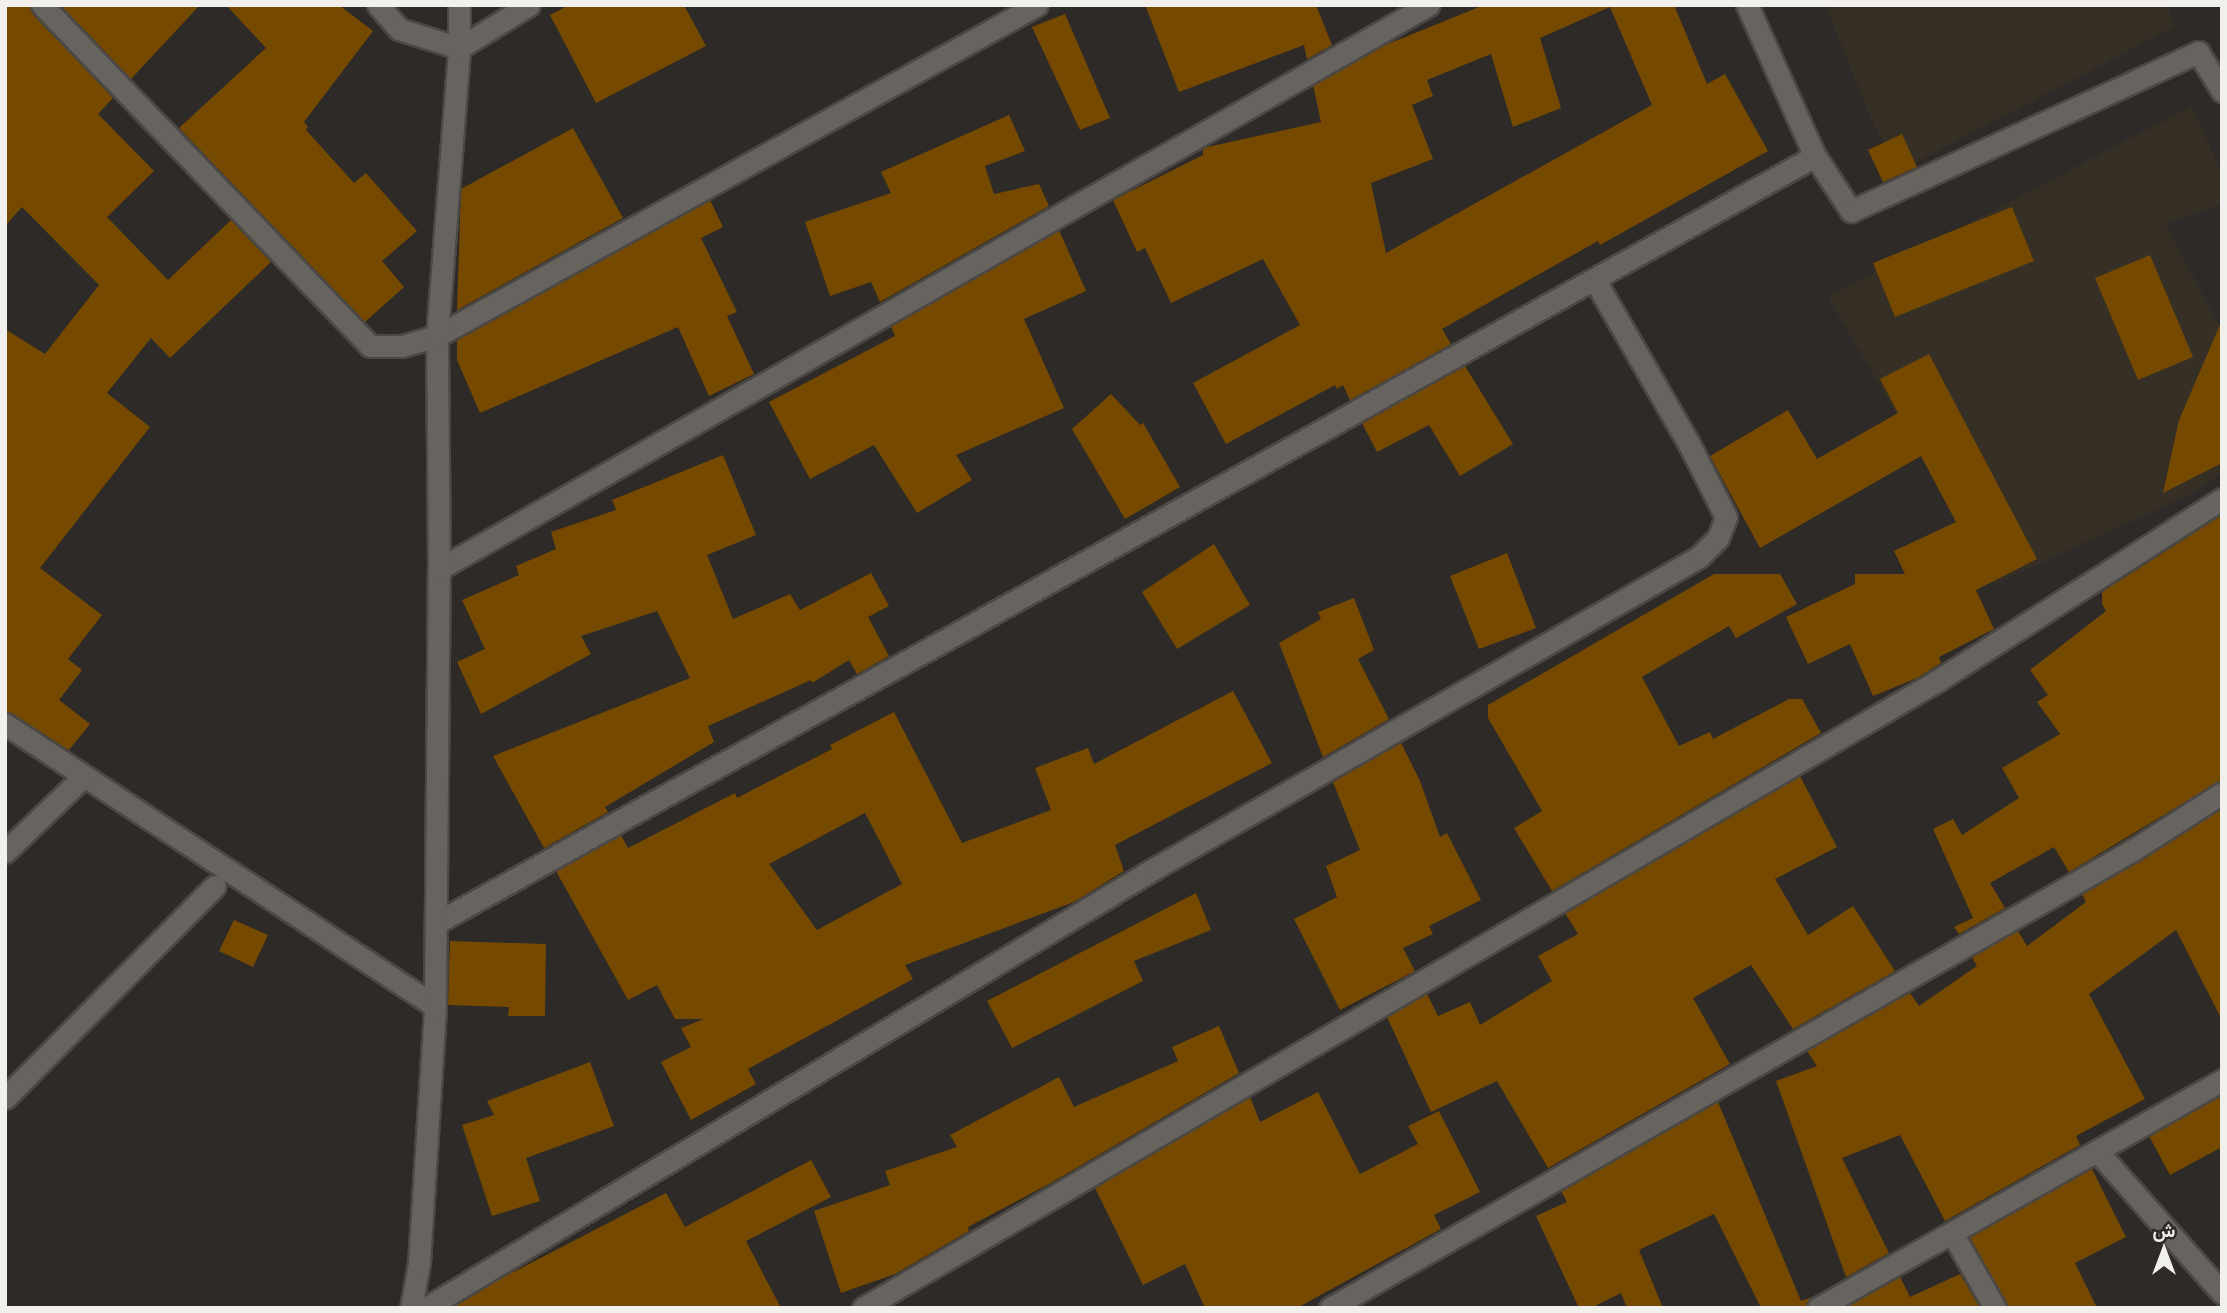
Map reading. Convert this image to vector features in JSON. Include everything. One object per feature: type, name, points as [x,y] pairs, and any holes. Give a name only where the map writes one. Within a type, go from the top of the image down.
[{"type":"street","points":[[41,5],[370,346],[401,346],[437,336],[1037,5]]},
{"type":"street","points":[[378,5],[399,29],[459,48],[529,5]]},
{"type":"street","points":[[411,1308],[419,1263],[435,1006],[439,569],[437,336],[459,48],[459,5]]},
{"type":"street","points":[[439,569],[1429,5]]},
{"type":"street","points":[[1747,5],[1815,156],[1851,211],[2198,52],[2222,91]]},
{"type":"street","points":[[436,923],[1815,156]]},
{"type":"street","points":[[426,1308],[1157,867],[1699,557],[1718,538],[1726,517],[1689,444],[1594,279]]},
{"type":"street","points":[[863,1308],[1937,681],[2222,499]]},
{"type":"street","points":[[5,724],[435,1006]]},
{"type":"street","points":[[5,852],[83,777]]},
{"type":"street","points":[[1330,1308],[2133,850],[2222,793]]},
{"type":"street","points":[[5,1098],[215,886]]},
{"type":"street","points":[[1818,1308],[2222,1080]]},
{"type":"street","points":[[2097,1151],[2222,1293]]},
{"type":"street","points":[[1952,1233],[1996,1308]]},
{"type":"shaded area","points":[[1825,5],[2168,5],[2174,27],[1898,172],[1867,110]]},
{"type":"shaded area","points":[[2192,106],[2222,173],[2222,204],[2166,224],[2222,332],[2222,473],[2191,494],[1995,584],[1828,297]]},
{"type":"building","points":[[5,5],[29,5],[33,14],[113,98],[98,114],[154,171],[107,217],[168,280],[231,220],[271,262],[170,358],[151,338],[107,393],[150,427],[40,568],[102,615],[68,659],[82,670],[59,700],[90,724],[69,750],[5,710],[5,329],[45,354],[99,285],[22,207],[5,226]]},
{"type":"building","points":[[60,5],[200,5],[131,79]]},
{"type":"building","points":[[226,5],[339,5],[373,31],[304,122],[308,127],[306,130],[354,183],[366,173],[417,231],[382,261],[404,287],[365,322],[179,128],[266,48]]},
{"type":"building","points":[[569,5],[684,5],[706,46],[596,103],[550,15]]},
{"type":"building","points":[[1145,5],[1316,5],[1332,45],[1307,59],[1304,45],[1179,92]]},
{"type":"building","points":[[1484,5],[1674,5],[1707,84],[1725,74],[1768,151],[1600,245],[1598,241],[1442,329],[1451,344],[1350,400],[1343,385],[1337,389],[1335,385],[1226,444],[1193,383],[1300,325],[1263,259],[1171,303],[1145,248],[1137,252],[1113,200],[1203,155],[1203,148],[1321,122],[1313,85],[1383,46]],"holes":[[[1610,7],[1652,105],[1386,253],[1371,183],[1433,159],[1412,105],[1433,96],[1427,80],[1491,54],[1513,127],[1561,108],[1540,38]]]},
{"type":"building","points":[[1065,14],[1110,118],[1080,130],[1032,27]]},
{"type":"building","points":[[1009,115],[1025,151],[985,166],[994,194],[1039,184],[1049,206],[880,302],[871,282],[830,296],[805,222],[891,193],[881,172]]},
{"type":"building","points":[[573,128],[623,218],[457,310],[461,189]]},
{"type":"building","points":[[1902,134],[1917,167],[1883,182],[1868,150]]},
{"type":"building","points":[[710,200],[723,227],[701,238],[737,312],[727,316],[754,374],[709,396],[678,327],[480,413],[457,360],[457,340]]},
{"type":"building","points":[[2012,207],[2034,261],[1895,317],[1873,263]]},
{"type":"building","points":[[1059,230],[1086,291],[1024,319],[1064,408],[956,455],[972,480],[917,513],[874,445],[810,479],[769,402],[895,336],[891,326]]},
{"type":"building","points":[[2150,255],[2193,357],[2138,380],[2095,278]]},
{"type":"building","points":[[2222,320],[2222,463],[2163,493],[2179,420]]},
{"type":"building","points":[[1929,354],[2037,559],[1976,590],[1994,629],[1939,657],[1941,663],[1917,678],[1873,696],[1850,644],[1808,664],[1786,617],[1855,584],[1855,574],[1905,574],[1894,551],[1956,522],[1921,456],[1760,548],[1710,456],[1788,410],[1817,459],[1898,413],[1880,379]]},
{"type":"building","points":[[1465,366],[1513,444],[1460,476],[1429,425],[1377,452],[1362,423]]},
{"type":"building","points":[[1111,394],[1140,425],[1143,423],[1180,487],[1125,519],[1072,429]]},
{"type":"building","points":[[723,455],[756,535],[707,555],[733,619],[790,594],[800,610],[871,573],[889,606],[868,617],[889,656],[857,674],[849,660],[812,683],[811,680],[708,726],[714,742],[605,807],[608,812],[544,848],[493,756],[690,678],[657,611],[581,636],[591,654],[481,714],[457,662],[485,649],[462,600],[519,575],[516,566],[556,549],[551,532],[616,510],[612,500]]},
{"type":"building","points":[[2222,515],[2222,780],[2069,872],[2054,847],[1990,883],[2005,908],[1959,934],[1954,927],[1973,918],[1933,829],[1953,819],[1962,835],[2019,798],[2002,768],[2060,734],[2037,702],[2048,695],[2030,670],[2106,611],[2102,604],[2102,592]]},
{"type":"building","points":[[1214,544],[1250,605],[1177,649],[1142,592]]},
{"type":"building","points":[[1507,553],[1536,628],[1479,649],[1450,576]]},
{"type":"building","points":[[1714,574],[1780,574],[1797,604],[1736,638],[1729,626],[1642,677],[1679,746],[1710,732],[1713,739],[1789,699],[1802,699],[1821,733],[1552,891],[1514,828],[1542,811],[1488,718],[1488,705]]},
{"type":"building","points":[[1354,598],[1374,650],[1358,659],[1389,719],[1323,757],[1279,643],[1321,619],[1318,612]]},
{"type":"building","points":[[1233,691],[1272,763],[1115,845],[1124,871],[1074,902],[905,965],[913,979],[748,1069],[756,1084],[691,1120],[661,1062],[691,1047],[681,1028],[704,1019],[675,1019],[657,985],[628,1000],[556,871],[621,835],[628,848],[735,793],[737,798],[832,749],[830,745],[894,712],[962,843],[1051,810],[1035,768],[1088,748],[1094,764]],"holes":[[[865,813],[902,884],[817,930],[769,864]]]},
{"type":"building","points":[[1401,743],[1420,781],[1440,837],[1447,833],[1481,900],[1429,926],[1433,934],[1403,948],[1415,971],[1340,1010],[1294,919],[1337,897],[1326,866],[1360,850],[1333,782]]},
{"type":"building","points":[[1800,776],[1837,847],[1775,879],[1808,935],[1853,906],[1895,971],[1793,1029],[1751,965],[1693,998],[1730,1064],[1548,1168],[1497,1081],[1431,1112],[1387,1017],[1427,994],[1438,1016],[1470,1002],[1480,1025],[1552,981],[1538,956],[1578,934],[1565,913]]},
{"type":"building","points":[[2222,809],[2222,1020],[2176,930],[2089,994],[2145,1099],[2076,1136],[2080,1145],[1945,1221],[1900,1135],[1842,1158],[1889,1253],[1846,1277],[1776,1081],[1817,1066],[1807,1051],[1910,993],[1919,1006],[1977,966],[1972,957],[2018,931],[2027,946],[2086,902],[2082,894]]},
{"type":"building","points":[[1196,893],[1211,930],[1134,961],[1143,981],[1012,1048],[987,1001]]},
{"type":"building","points":[[234,920],[268,935],[253,967],[219,951]]},
{"type":"building","points":[[450,941],[546,944],[545,1016],[508,1016],[509,1007],[448,1005]]},
{"type":"building","points":[[1219,1026],[1239,1073],[1049,1184],[968,1227],[969,1231],[895,1274],[841,1293],[814,1211],[890,1185],[885,1171],[957,1147],[950,1135],[1059,1077],[1074,1107],[1178,1061],[1172,1047]]},
{"type":"building","points":[[590,1062],[614,1126],[526,1158],[540,1201],[492,1216],[462,1125],[494,1115],[487,1101]]},
{"type":"building","points":[[1318,1092],[1360,1174],[1418,1144],[1408,1126],[1439,1111],[1480,1192],[1434,1215],[1441,1229],[1297,1308],[1205,1308],[1185,1264],[1143,1285],[1095,1188],[1250,1097],[1260,1122]]},
{"type":"building","points":[[2222,1095],[2222,1147],[2170,1175],[2149,1136]]},
{"type":"building","points":[[1718,1102],[1801,1301],[1812,1297],[1805,1308],[1761,1308],[1714,1214],[1639,1250],[1663,1308],[1627,1308],[1621,1293],[1591,1308],[1579,1308],[1536,1216],[1567,1202],[1561,1191]]},
{"type":"building","points":[[811,1160],[831,1197],[746,1241],[781,1308],[452,1308],[498,1280],[666,1193],[685,1227]]},
{"type":"building","points":[[2092,1169],[2126,1237],[2075,1263],[2097,1308],[2008,1308],[1970,1237]]},
{"type":"building","points":[[1960,1274],[1980,1308],[1845,1308],[1900,1277],[1910,1297]]}]
